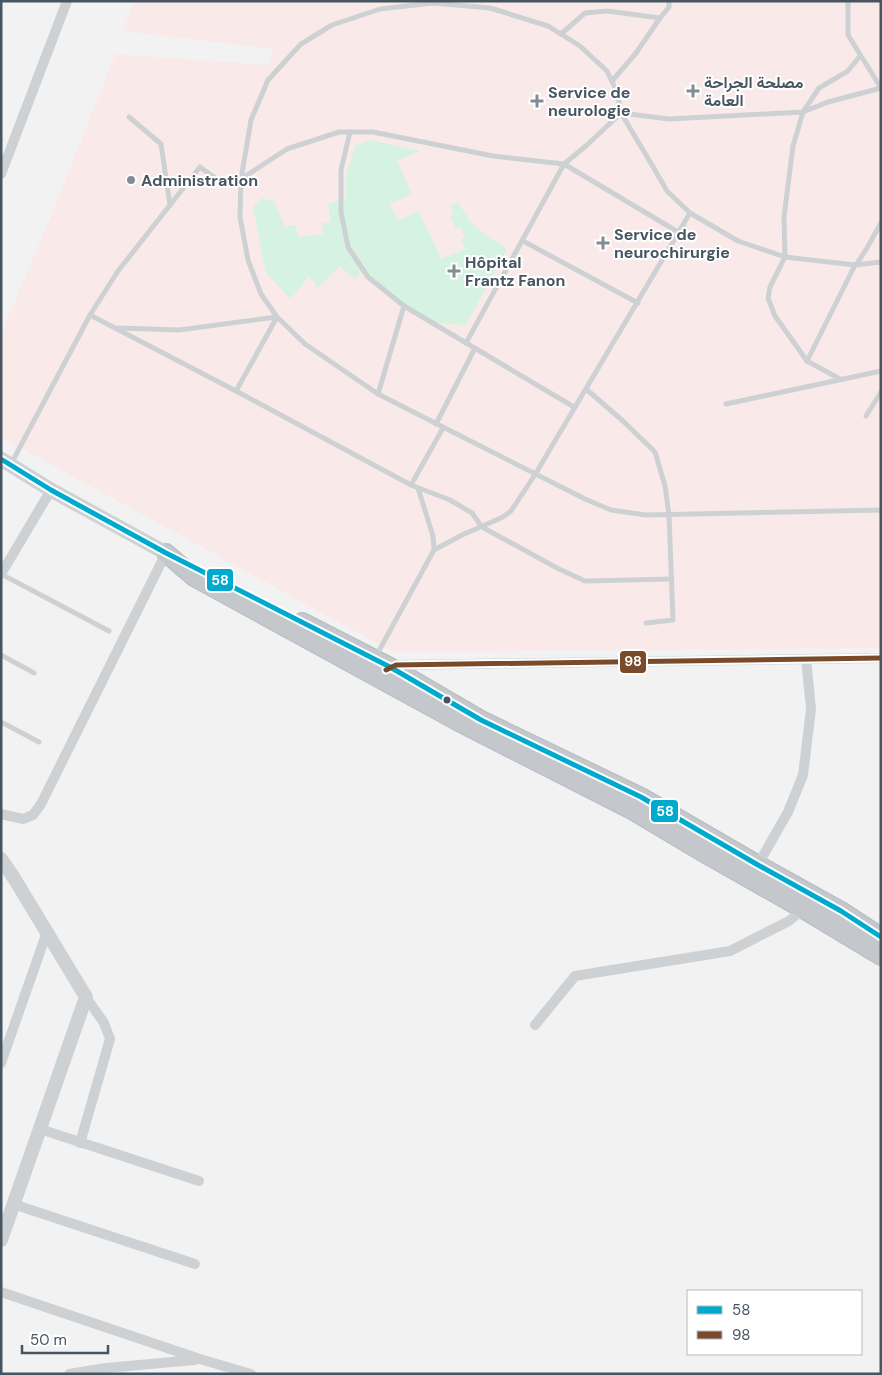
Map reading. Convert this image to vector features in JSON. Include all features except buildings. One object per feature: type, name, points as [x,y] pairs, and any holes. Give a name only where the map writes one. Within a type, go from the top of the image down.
[{"type":"highway","points":[[166,553],[481,720],[641,797],[753,872],[803,909],[881,956]]},
{"type":"highway","points":[[753,872],[841,911],[881,937]]},
{"type":"main road","points":[[6,462],[51,490],[166,553]]},
{"type":"street","points":[[1,174],[66,1]]},
{"type":"street","points":[[1,574],[51,490]]},
{"type":"street","points":[[1,814],[23,819],[34,814],[166,553]]},
{"type":"street","points":[[381,668],[396,665],[881,658]]},
{"type":"street","points":[[753,872],[788,812],[803,775],[811,709],[806,659]]},
{"type":"street","points":[[1,859],[104,1023],[110,1039],[80,1143]]},
{"type":"street","points":[[535,1024],[575,976],[730,951],[789,921],[803,909]]},
{"type":"street","points":[[1,1063],[48,932]]},
{"type":"street","points":[[1,1240],[86,997]]},
{"type":"street","points":[[40,1129],[199,1181]]},
{"type":"street","points":[[13,1204],[195,1264]]},
{"type":"street","points":[[1,1292],[200,1359],[251,1374]]},
{"type":"street","points":[[69,1374],[106,1368],[200,1359]]},
{"type":"lane","points":[[612,81],[636,53],[669,7],[669,1]]},
{"type":"lane","points":[[466,343],[564,164],[621,113],[669,118],[803,112],[828,102],[881,88],[848,35],[848,1]]},
{"type":"lane","points":[[881,262],[855,265],[785,257],[738,241],[690,213],[667,192],[621,113],[617,92],[607,71],[580,46],[548,26],[490,8],[432,3],[380,9],[332,25],[301,44],[268,80],[251,120],[241,179],[240,217],[248,260],[262,294],[276,317],[305,344],[378,394],[536,473],[585,500],[611,510],[646,515],[881,510]]},
{"type":"lane","points":[[561,34],[585,13],[607,11],[660,18]]},
{"type":"lane","points":[[840,379],[807,361],[775,316],[768,298],[770,287],[785,257],[784,217],[793,146],[803,112],[819,88],[848,70],[860,56]]},
{"type":"lane","points":[[129,117],[161,144],[170,205]]},
{"type":"lane","points":[[6,462],[90,315],[118,271],[200,167],[218,180],[241,179],[287,149],[339,132],[374,132],[493,156],[564,164],[678,232]]},
{"type":"lane","points":[[350,132],[341,170],[341,212],[348,247],[368,277],[404,306],[574,406]]},
{"type":"lane","points":[[434,550],[503,517],[511,511],[536,473],[690,213]]},
{"type":"lane","points":[[807,361],[855,265],[868,248],[881,223]]},
{"type":"lane","points":[[523,241],[638,303]]},
{"type":"lane","points":[[378,394],[404,306]]},
{"type":"lane","points":[[90,315],[411,485],[450,500],[472,513],[482,526],[557,568],[585,581],[672,580]]},
{"type":"lane","points":[[115,328],[179,330],[276,317]]},
{"type":"lane","points":[[236,391],[276,317]]},
{"type":"lane","points":[[436,424],[475,348]]},
{"type":"lane","points":[[726,404],[881,370]]},
{"type":"lane","points":[[586,389],[623,421],[654,452],[665,486],[669,515],[673,620],[646,623]]},
{"type":"lane","points":[[866,416],[881,392]]},
{"type":"lane","points":[[411,485],[443,428]]},
{"type":"lane","points":[[381,668],[434,550],[433,536],[418,488]]},
{"type":"lane","points":[[1,574],[109,631]]},
{"type":"lane","points":[[1,655],[34,674]]},
{"type":"lane","points":[[1,722],[39,742]]},
{"type":"shaded area","name":"Hôpital Frantz Fanon","points":[[134,1],[881,1],[881,648],[393,652],[1,437],[1,334],[54,209],[115,54],[269,65],[272,49],[123,31]]},
{"type":"green space","points":[[370,140],[420,151],[397,161],[412,194],[390,204],[398,221],[419,211],[441,259],[465,249],[461,239],[465,237],[460,227],[456,229],[450,216],[454,214],[450,205],[458,202],[469,220],[483,233],[507,249],[466,325],[430,322],[404,306],[363,270],[355,280],[340,266],[318,288],[309,276],[291,299],[266,273],[253,207],[261,198],[274,201],[285,227],[296,225],[298,237],[323,234],[322,223],[331,222],[328,203],[346,200],[346,175],[355,146]]},
{"type":"transit line","name":"58","points":[[1,459],[51,490],[166,553],[390,667],[481,720],[641,797],[841,911],[881,937]]},
{"type":"transit line","name":"98","points":[[386,670],[396,665],[881,658]]},
{"type":"place","name":"مصلحة الجراحة العامة","points":[[693,91]]},
{"type":"place","name":"Service de neurologie","points":[[537,101]]},
{"type":"place","name":"Administration","points":[[131,180]]},
{"type":"place","name":"Service de neurochirurgie","points":[[603,243]]},
{"type":"place","name":"Hôpital Frantz Fanon","points":[[454,271]]}]
